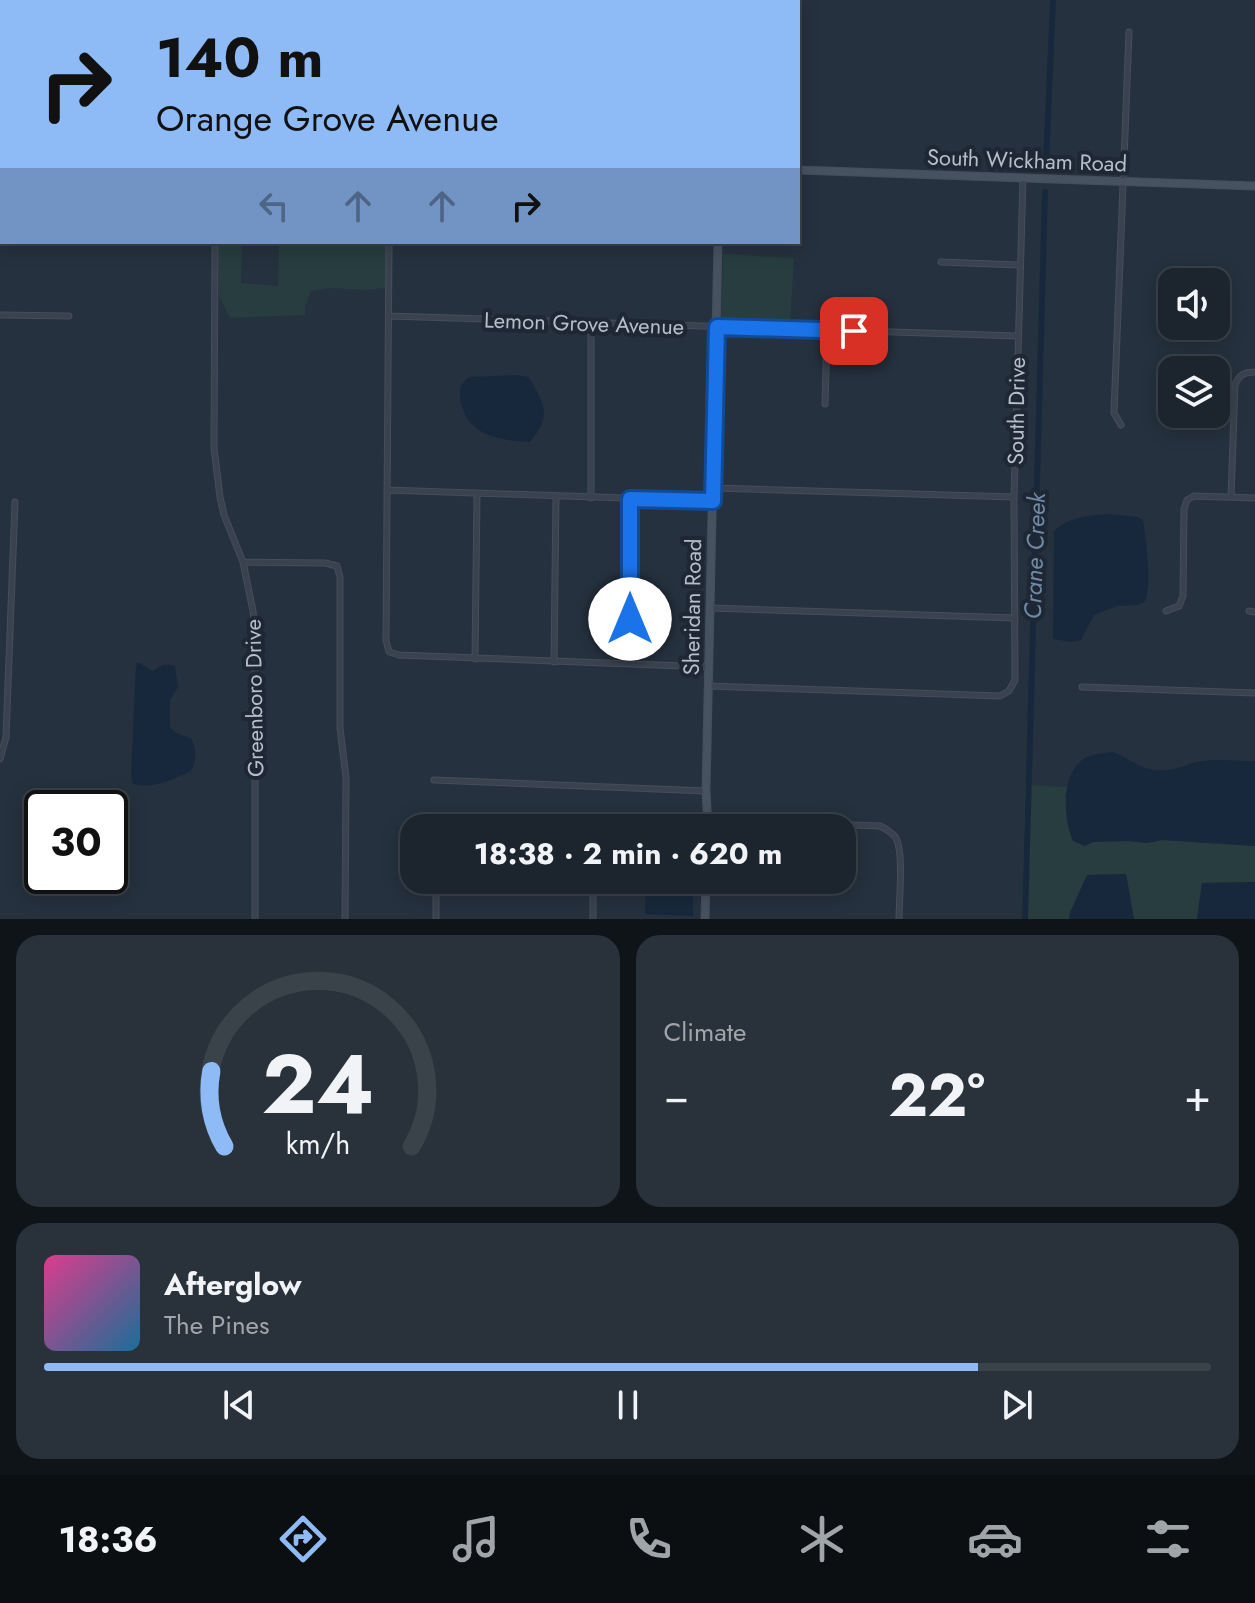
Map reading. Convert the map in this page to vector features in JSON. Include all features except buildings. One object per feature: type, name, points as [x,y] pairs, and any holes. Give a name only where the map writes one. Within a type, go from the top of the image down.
[{"type":"street","points":[[1121,425],[1114,413],[1129,32]]},
{"type":"street","name":"South Wickham Road","points":[[800,170],[1255,186]]},
{"type":"street","name":"South Drive","points":[[709,686],[1000,696],[1009,691],[1015,680],[1014,497],[1023,178]]},
{"type":"street","name":"Greenboro Drive","points":[[215,244],[216,470],[224,515],[243,562],[255,635],[255,919]]},
{"type":"street","points":[[389,244],[386,640],[389,652],[475,659],[709,667]]},
{"type":"street","name":"Sheridan Road","points":[[707,814],[718,244]]},
{"type":"street","points":[[941,262],[1020,265]]},
{"type":"street","points":[[0,315],[69,316]]},
{"type":"street","name":"Lemon Grove Avenue","points":[[389,316],[1018,336]]},
{"type":"street","points":[[591,323],[591,498]]},
{"type":"street","points":[[825,404],[827,331]]},
{"type":"street","points":[[1231,497],[1235,385],[1246,372],[1255,372]]},
{"type":"street","points":[[713,488],[1014,497]]},
{"type":"street","points":[[387,490],[713,501]]},
{"type":"street","points":[[475,659],[477,493]]},
{"type":"street","points":[[554,662],[556,496]]},
{"type":"street","points":[[1166,611],[1179,606],[1183,596],[1184,509],[1187,500],[1194,496],[1255,498]]},
{"type":"street","points":[[630,499],[630,664]]},
{"type":"street","points":[[0,759],[6,737],[15,502]]},
{"type":"street","points":[[243,562],[325,563],[337,566],[340,577],[339,716],[346,778],[345,919]]},
{"type":"street","points":[[710,608],[1015,618]]},
{"type":"street","points":[[1082,687],[1255,693]]},
{"type":"street","points":[[434,780],[706,791]]},
{"type":"street","points":[[856,826],[880,826],[895,837],[900,850],[899,919]]},
{"type":"street","points":[[436,894],[436,919]]},
{"type":"street","points":[[593,894],[593,919]]},
{"type":"street","points":[[705,919],[706,894]]},
{"type":"green space","points":[[218,244],[242,244],[241,283],[278,286],[279,244],[387,244],[386,288],[311,291],[305,315],[230,318],[219,296]]},
{"type":"green space","points":[[723,254],[794,258],[790,326],[725,325],[721,322]]},
{"type":"green space","points":[[1025,785],[1068,787],[1065,796],[1093,842],[1147,843],[1162,840],[1255,846],[1255,882],[1202,883],[1197,919],[1134,919],[1126,874],[1087,875],[1069,919],[1022,919]]},
{"type":"water","points":[[470,377],[529,377],[544,410],[542,424],[530,442],[485,434],[469,421],[460,398],[461,386]]},
{"type":"water","points":[[1107,514],[1143,520],[1148,574],[1145,602],[1117,606],[1094,615],[1081,640],[1053,639],[1054,532],[1071,520]]},
{"type":"water","points":[[136,663],[152,671],[165,665],[175,666],[178,687],[170,700],[170,727],[176,733],[191,738],[195,751],[191,771],[148,786],[133,784],[131,775]]},
{"type":"water","points":[[1113,752],[1154,770],[1204,761],[1255,761],[1255,846],[1162,840],[1147,843],[1093,842],[1085,846],[1073,841],[1066,808],[1072,772],[1087,757]]},
{"type":"water","points":[[1126,874],[1134,919],[1069,919],[1087,875]]},
{"type":"water","points":[[1255,882],[1255,919],[1197,919],[1202,883]]},
{"type":"water","points":[[646,894],[693,894],[693,916],[645,914]]},
{"type":"waterway","name":"Crane Creek","points":[[1046,163],[1053,0]]},
{"type":"waterway","name":"Crane Creek","points":[[1025,919],[1045,192]]},
{"type":"route","points":[[630,619],[630,499],[713,501],[717,327],[854,331]]}]
